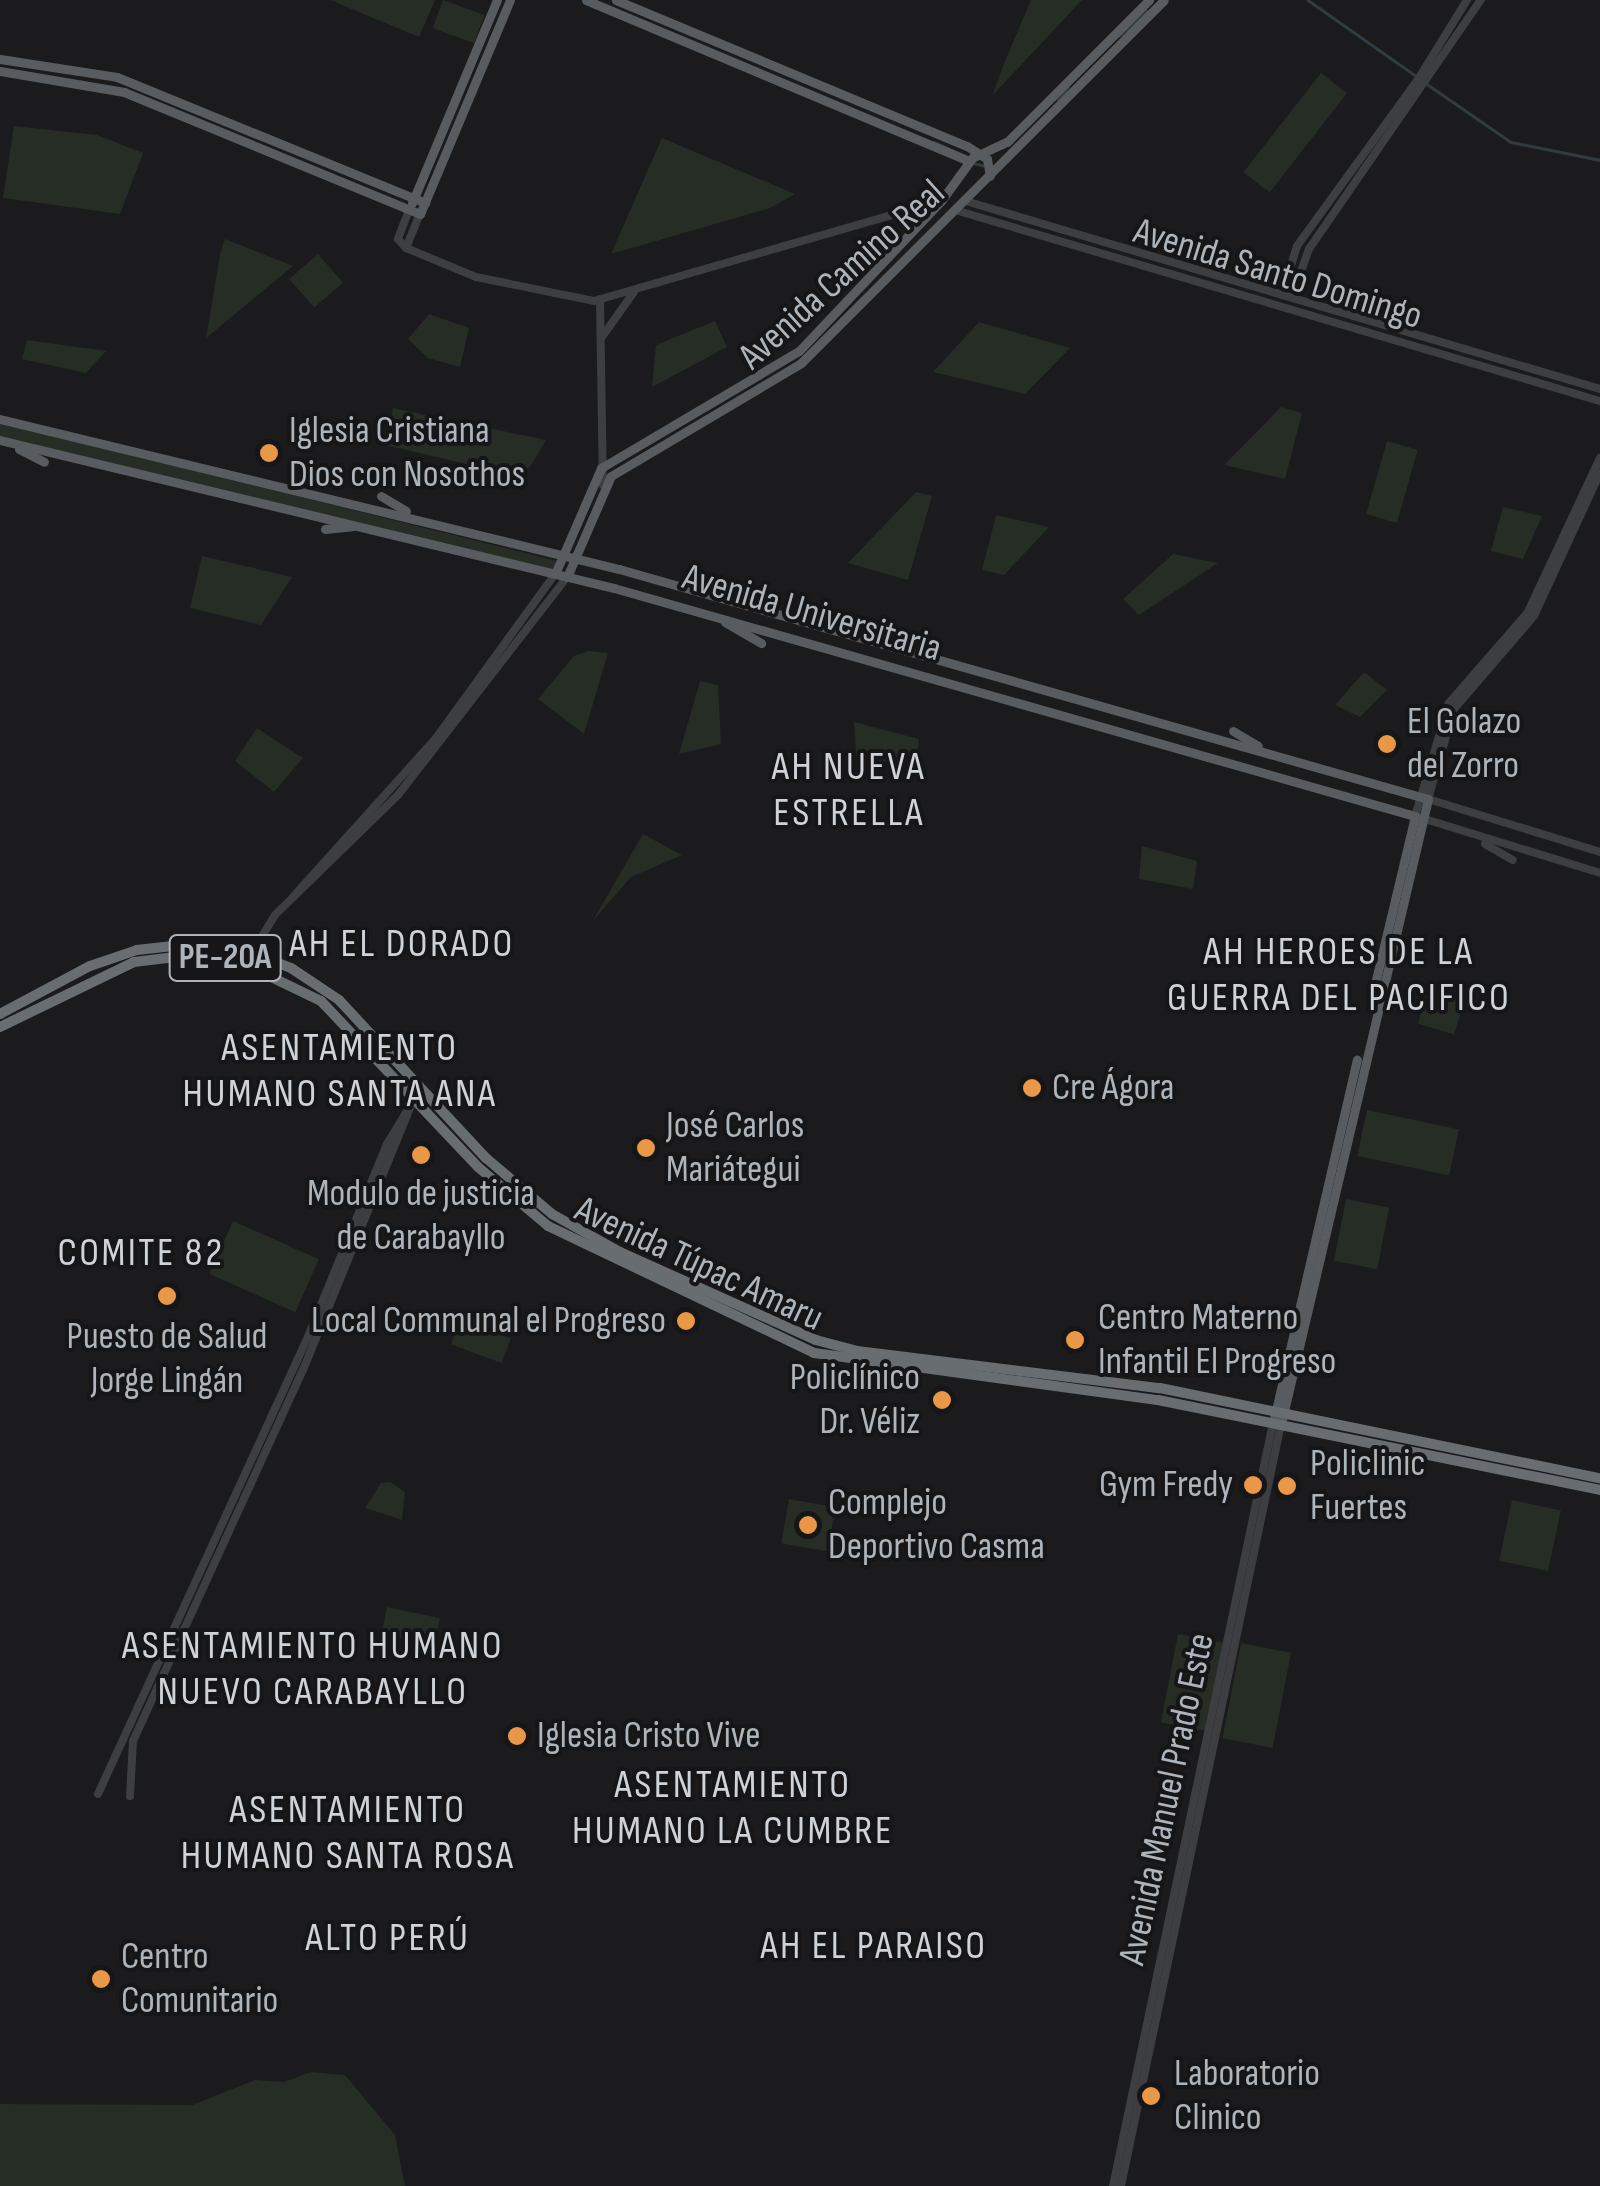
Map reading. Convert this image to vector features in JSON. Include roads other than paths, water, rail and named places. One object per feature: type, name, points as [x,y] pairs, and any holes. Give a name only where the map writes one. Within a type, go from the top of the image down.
[{"type":"highway","name":"Avenida Túpac Amaru","points":[[0,1014],[90,966],[137,950],[191,944],[252,953],[291,968],[339,1000],[534,1201],[653,1268],[846,1349],[1104,1378],[1600,1490]]},
{"type":"highway","name":"Avenida Túpac Amaru","points":[[0,1027],[105,972],[177,956],[248,964],[321,1001],[488,1176],[548,1226],[814,1353],[867,1365],[1102,1391],[1278,1417],[1600,1478]]},
{"type":"highway","points":[[321,1001],[335,1026]]},
{"type":"main road","points":[[409,210],[497,0]]},
{"type":"main road","points":[[0,72],[114,89],[420,214],[510,0]]},
{"type":"main road","points":[[586,0],[969,161]]},
{"type":"main road","points":[[616,0],[980,154],[990,176]]},
{"type":"main road","name":"Avenida Camino Real","points":[[601,468],[782,365],[941,201],[969,161],[1007,142],[1150,0]]},
{"type":"main road","name":"Avenida Camino Real","points":[[603,485],[790,372],[956,210],[969,202],[1164,0]]},
{"type":"main road","points":[[0,59],[117,77],[425,203]]},
{"type":"main road","points":[[114,89],[117,77]]},
{"type":"main road","points":[[241,140],[245,129]]},
{"type":"main road","name":"Avenida Santo Domingo","points":[[941,201],[956,210]]},
{"type":"main road","name":"Avenida Universitaria","points":[[0,419],[450,525],[689,588],[1424,797]]},
{"type":"main road","points":[[1,440],[44,462]]},
{"type":"main road","name":"Avenida Universitaria","points":[[1,440],[444,544],[657,600],[1419,817]]},
{"type":"main road","points":[[554,574],[566,556],[601,468]]},
{"type":"main road","points":[[567,577],[603,485]]},
{"type":"main road","points":[[380,496],[417,517]]},
{"type":"main road","points":[[325,530],[361,525]]},
{"type":"main road","points":[[444,544],[454,537],[450,525]]},
{"type":"main road","points":[[474,552],[468,540],[478,532]]},
{"type":"main road","points":[[657,600],[666,590],[661,581]]},
{"type":"main road","points":[[686,608],[681,595],[689,588]]},
{"type":"main road","points":[[728,599],[757,593]]},
{"type":"main road","points":[[714,616],[762,643]]},
{"type":"main road","points":[[1234,730],[1269,752]]},
{"type":"main road","points":[[1302,785],[1312,776],[1309,764]]},
{"type":"main road","points":[[1333,793],[1327,782],[1336,773]]},
{"type":"main road","points":[[1278,1417],[1424,797]]},
{"type":"street","points":[[1285,305],[1282,291],[1297,246],[1417,81],[1467,0]]},
{"type":"street","points":[[1285,305],[1293,294],[1308,249],[1481,0]]},
{"type":"street","points":[[409,210],[398,238],[406,248],[476,277],[600,299],[941,201]]},
{"type":"street","name":"Avenida Santo Domingo","points":[[969,202],[1293,294],[1600,389]]},
{"type":"street","name":"Avenida Santo Domingo","points":[[956,210],[1600,401]]},
{"type":"street","points":[[406,248],[420,214]]},
{"type":"street","points":[[600,345],[610,320],[637,289]]},
{"type":"street","points":[[600,299],[603,485]]},
{"type":"street","points":[[1424,797],[1449,703],[1528,612],[1600,458]]},
{"type":"street","points":[[1424,797],[1454,710],[1534,616],[1600,473]]},
{"type":"street","points":[[252,953],[293,897],[436,738],[554,574]]},
{"type":"street","points":[[293,897],[398,795],[567,577]]},
{"type":"street","name":"Avenida Universitaria","points":[[1424,797],[1600,852]]},
{"type":"street","name":"Avenida Universitaria","points":[[1419,817],[1600,873]]},
{"type":"street","points":[[1468,834],[1513,860]]},
{"type":"street","points":[[98,1794],[307,1339],[388,1144],[416,1098]]},
{"type":"street","points":[[130,1796],[132,1742],[303,1370],[416,1098]]},
{"type":"street","name":"Avenida Manuel Prado Este","points":[[1113,2186],[1278,1417]]},
{"type":"street","name":"Avenida Manuel Prado Este","points":[[1121,2186],[1278,1417]]},
{"type":"waterway","points":[[1308,0],[1416,76]]},
{"type":"waterway","points":[[1120,35],[1147,11]]},
{"type":"waterway","points":[[1427,84],[1511,142],[1600,160]]},
{"type":"waterway","points":[[1058,100],[1068,87]]},
{"type":"waterway","points":[[934,142],[968,157]]},
{"type":"waterway","points":[[973,163],[986,166]]},
{"type":"place","name":"Iglesia Cristiana Dios con Nosothos","points":[[269,453]]},
{"type":"place","name":"El Golazo del Zorro","points":[[1387,744]]},
{"type":"place","name":"Cre Ágora","points":[[1032,1088]]},
{"type":"place","name":"José Carlos Mariátegui","points":[[646,1148]]},
{"type":"place","name":"Modulo de justicia de Carabayllo","points":[[421,1155]]},
{"type":"place","name":"Puesto de Salud Jorge Lingán","points":[[167,1296]]},
{"type":"place","name":"Local Communal el Progreso","points":[[686,1321]]},
{"type":"place","name":"Centro Materno Infantil El Progreso","points":[[1075,1340]]},
{"type":"place","name":"Policlínico Dr. Véliz","points":[[942,1400]]},
{"type":"place","name":"Gym Fredy","points":[[1253,1485]]},
{"type":"place","name":"Policlinic Fuertes","points":[[1287,1486]]},
{"type":"place","name":"Complejo Deportivo Casma","points":[[808,1525]]},
{"type":"place","name":"Iglesia Cristo Vive","points":[[517,1736]]},
{"type":"place","name":"Centro Comunitario","points":[[101,1979]]},
{"type":"place","name":"Laboratorio Clinico","points":[[1151,2096]]},
{"type":"district","name":"AH NUEVA ESTRELLA","points":[[849,790]]},
{"type":"district","name":"AH EL DORADO","points":[[402,944]]},
{"type":"district","name":"AH HEROES DE LA GUERRA DEL PACIFICO","points":[[1339,975]]},
{"type":"district","name":"ASENTAMIENTO HUMANO SANTA ANA","points":[[340,1071]]},
{"type":"district","name":"COMITE 82","points":[[141,1253]]},
{"type":"district","name":"ASENTAMIENTO HUMANO NUEVO CARABAYLLO","points":[[313,1669]]},
{"type":"district","name":"ASENTAMIENTO HUMANO LA CUMBRE","points":[[733,1808]]},
{"type":"district","name":"ASENTAMIENTO HUMANO SANTA ROSA","points":[[348,1833]]},
{"type":"district","name":"ALTO PERÚ","points":[[388,1938]]},
{"type":"district","name":"AH EL PARAISO","points":[[874,1946]]}]
